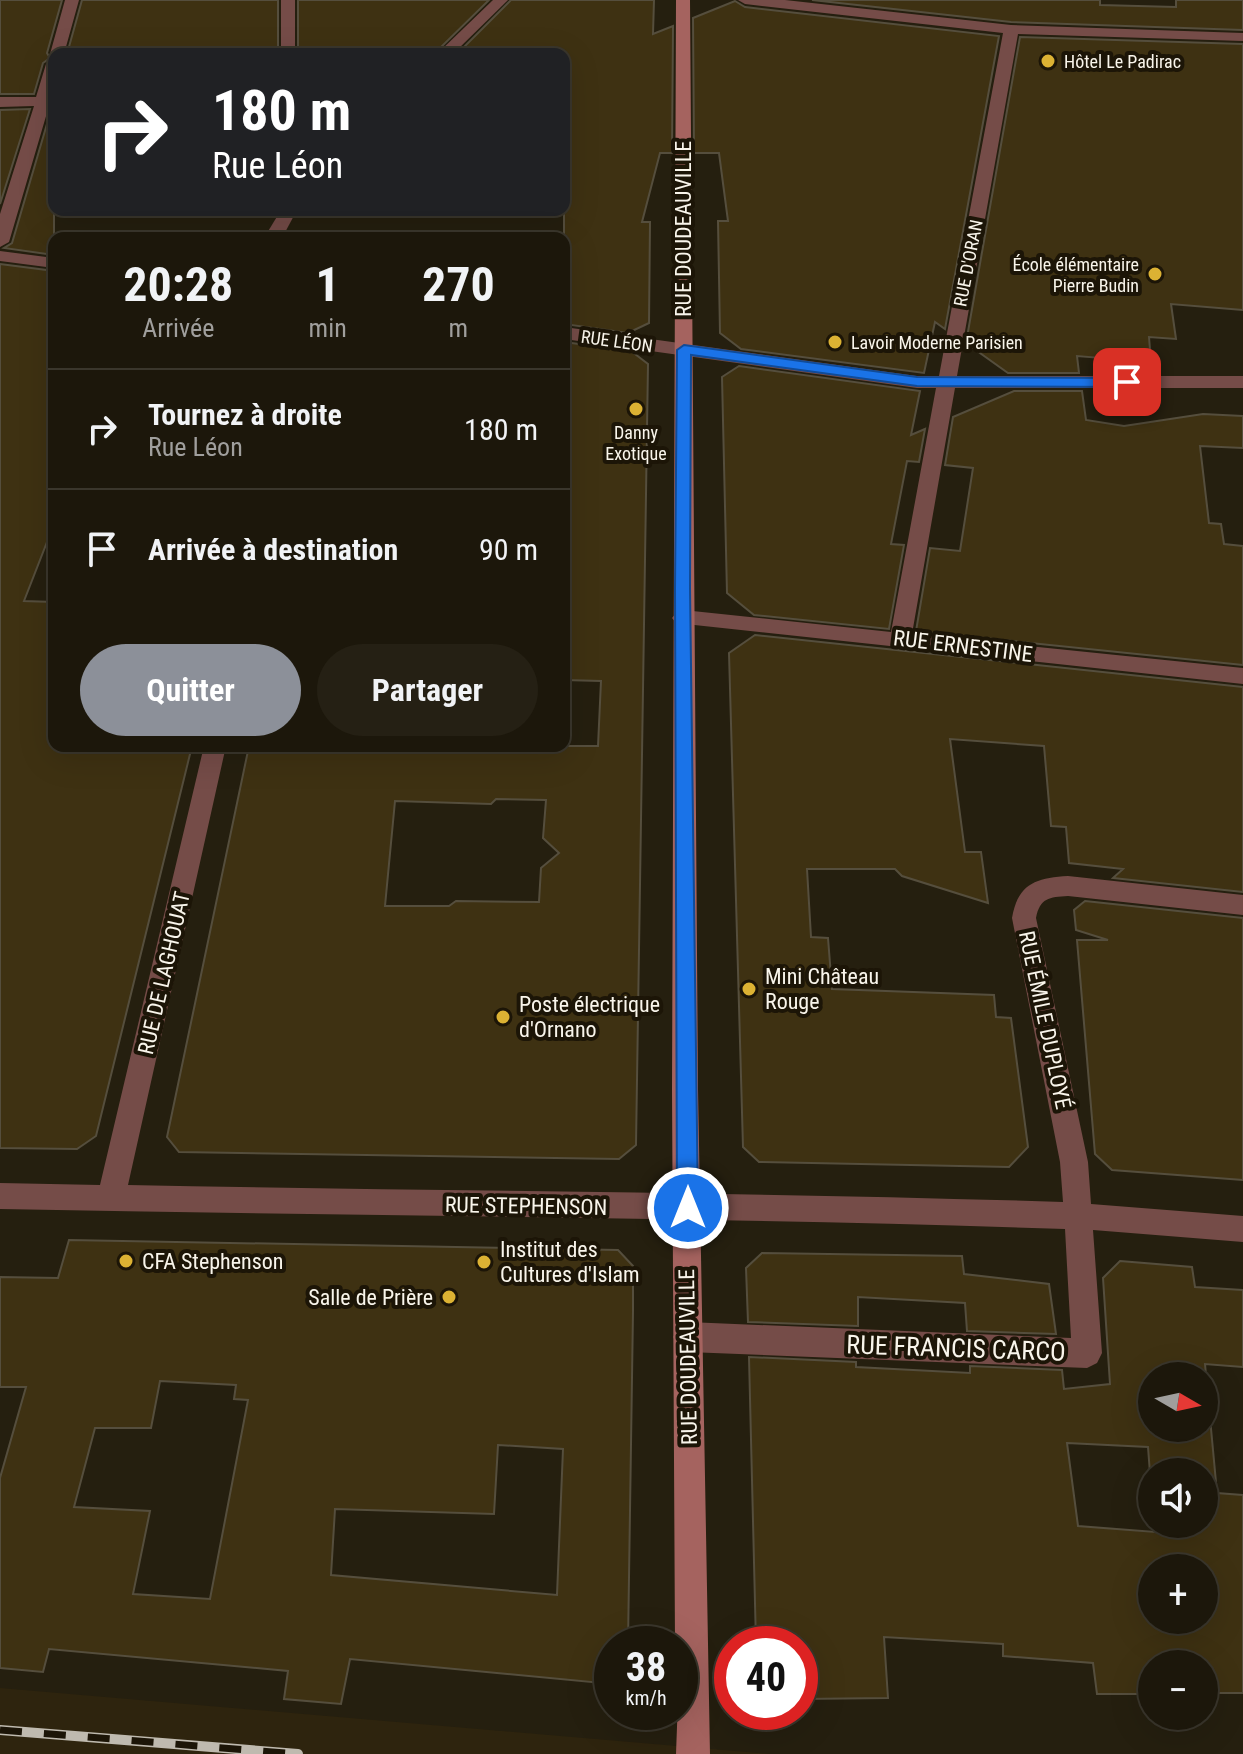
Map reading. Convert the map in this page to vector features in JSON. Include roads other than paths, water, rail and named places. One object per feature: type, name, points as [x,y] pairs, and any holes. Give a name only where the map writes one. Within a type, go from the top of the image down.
[{"type":"street","points":[[59,48],[72,0]]},
{"type":"street","points":[[288,0],[288,48]]},
{"type":"street","points":[[450,48],[501,0]]},
{"type":"street","name":"RUE DOUDEAUVILLE","points":[[683,0],[683,618],[693,1754]]},
{"type":"street","points":[[745,0],[1011,29],[1243,37]]},
{"type":"street","name":"RUE D'ORAN","points":[[900,639],[1011,29]]},
{"type":"street","points":[[0,242],[48,84]]},
{"type":"street","points":[[0,102],[43,101]]},
{"type":"street","points":[[0,256],[48,262]]},
{"type":"street","name":"RUE LÉON","points":[[570,334],[946,384],[1243,382]]},
{"type":"street","name":"RUE ERNESTINE","points":[[683,618],[1243,676]]},
{"type":"street","name":"RUE DE LAGHOUAT","points":[[110,1199],[128,1132],[214,752]]},
{"type":"street","name":"RUE ÉMILE DUPLOYÉ","points":[[1079,1216],[1074,1162],[1024,918],[1027,901],[1035,893],[1050,887],[1068,886],[1243,905]]},
{"type":"street","name":"RUE STEPHENSON","points":[[0,1196],[827,1208],[1079,1216],[1243,1229]]},
{"type":"street","name":"RUE FRANCIS CARCO","points":[[688,1337],[1087,1353],[1079,1216]]},
{"type":"railway","points":[[0,1730],[298,1754]]},
{"type":"place","name":"Hôtel Le Padirac","points":[[1048,61]]},
{"type":"place","name":"École élémentaire Pierre Budin","points":[[1155,274]]},
{"type":"place","name":"Lavoir Moderne Parisien","points":[[835,342]]},
{"type":"place","name":"Danny Exotique","points":[[636,409]]},
{"type":"place","name":"Mini Château Rouge","points":[[749,989]]},
{"type":"place","name":"Poste électrique d'Ornano","points":[[503,1017]]},
{"type":"place","name":"CFA Stephenson","points":[[126,1261]]},
{"type":"place","name":"Institut des Cultures d'Islam","points":[[484,1262]]},
{"type":"place","name":"Salle de Prière","points":[[449,1297]]}]
